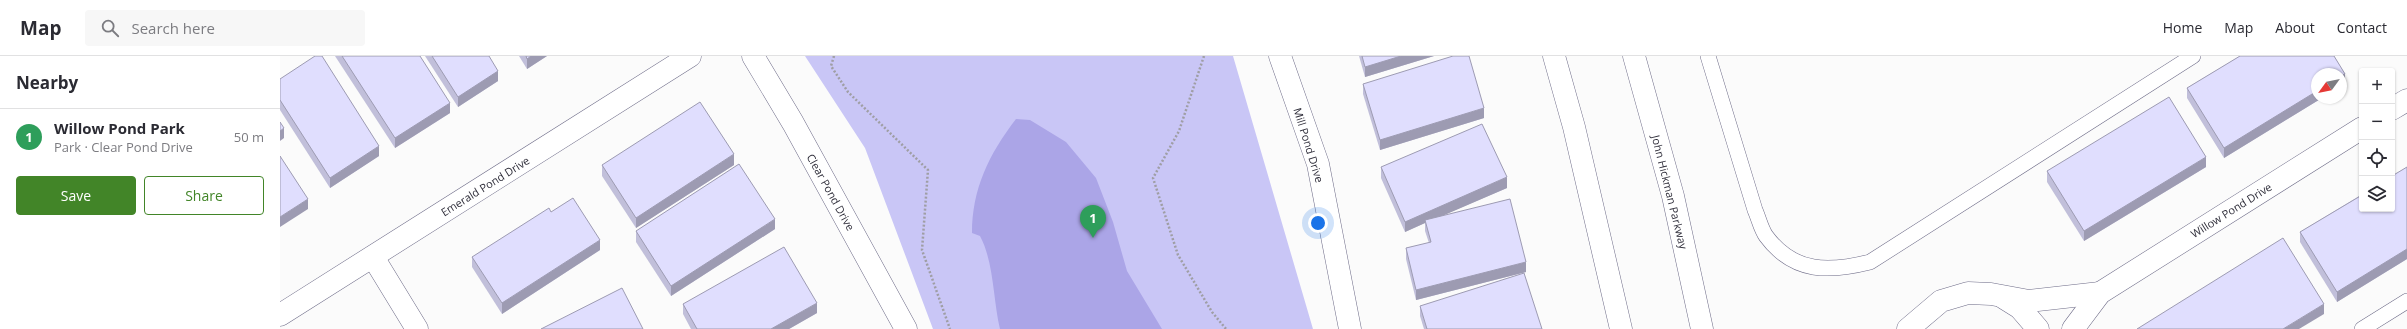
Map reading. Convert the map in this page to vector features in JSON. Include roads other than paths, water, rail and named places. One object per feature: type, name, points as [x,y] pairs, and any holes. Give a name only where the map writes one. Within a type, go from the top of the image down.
[{"type":"street","name":"Emerald Pond Drive","points":[[280,315],[690,56]]},
{"type":"street","name":"Clear Pond Drive","points":[[753,56],[793,123],[906,329]]},
{"type":"street","name":"Mill Pond Drive","points":[[1280,56],[1318,164],[1350,329]]},
{"type":"street","points":[[1554,56],[1574,127],[1621,329]]},
{"type":"street","name":"John Hickman Parkway","points":[[1634,56],[1673,196],[1702,329]]},
{"type":"street","points":[[2395,107],[2407,100]]},
{"type":"street","name":"Willow Pond Drive","points":[[2073,329],[2100,293],[2359,130]]},
{"type":"street","points":[[373,257],[417,329]]},
{"type":"street","name":"Willow Pond Drive","points":[[1915,325],[1941,301],[1954,296],[1977,293],[2029,301],[2100,293]]},
{"type":"street","points":[[1996,295],[2020,308],[2038,329]]},
{"type":"lane","points":[[1708,56],[1755,210],[1765,235],[1775,246],[1798,261],[1815,269],[1843,269],[1870,262],[2193,56]]},
{"type":"lane","points":[[2362,329],[2407,301]]},
{"type":"place","name":"Willow Pond Park","points":[[1093,238]]}]
